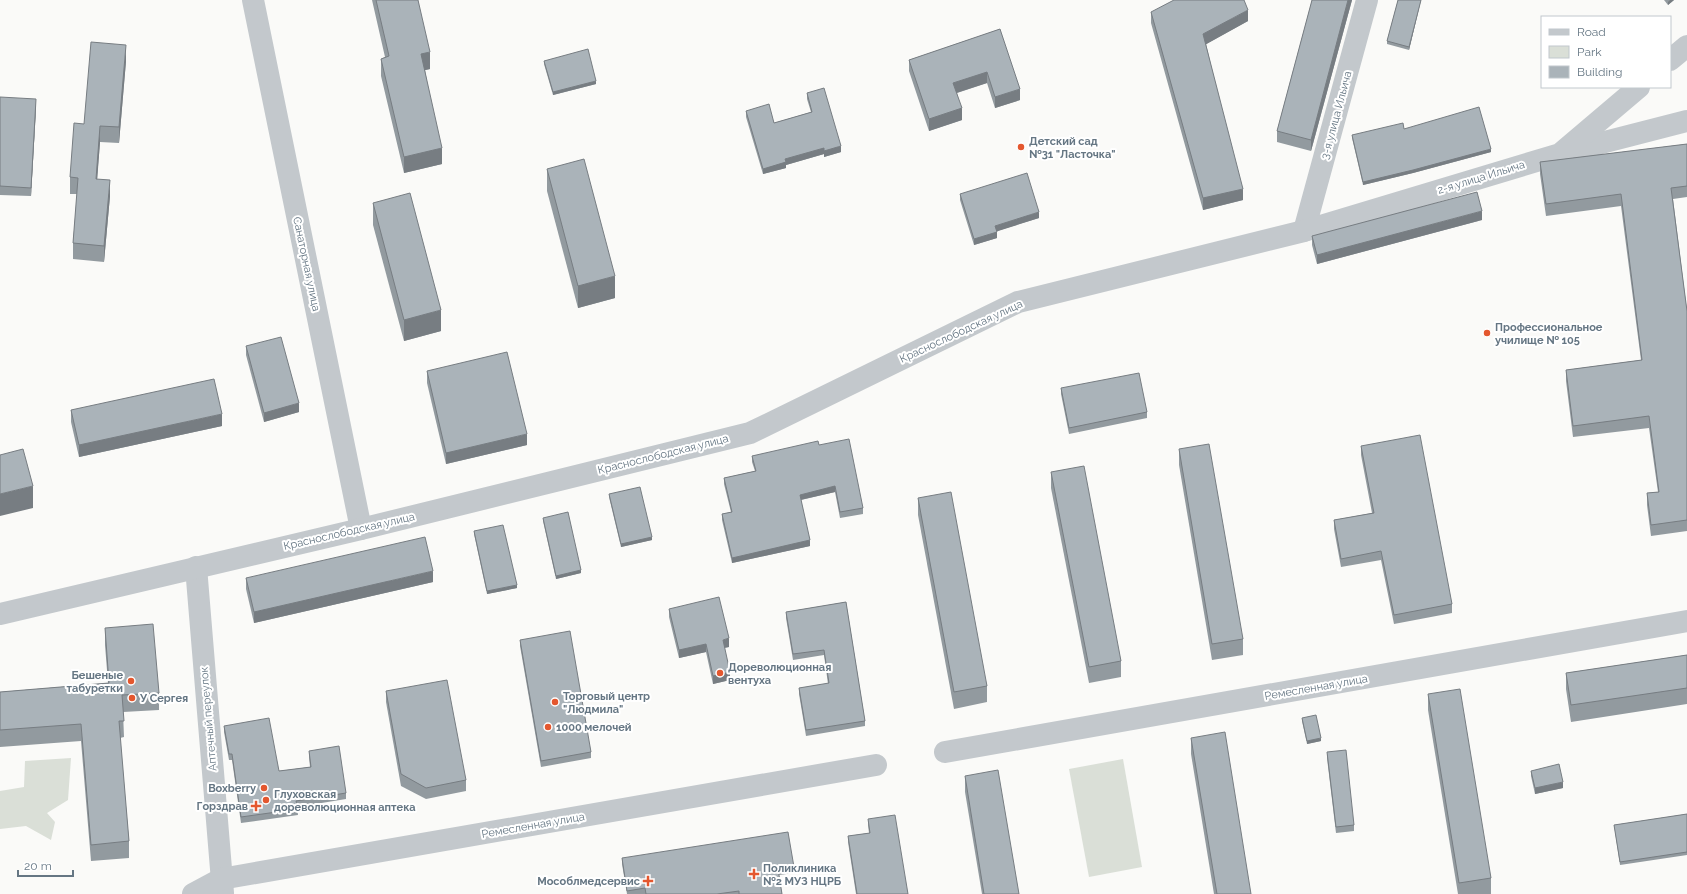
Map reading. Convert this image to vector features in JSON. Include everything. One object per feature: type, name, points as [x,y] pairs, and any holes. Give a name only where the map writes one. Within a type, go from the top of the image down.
[{"type":"street","name":"Санаторная улица","points":[[253,0],[361,529]]},
{"type":"street","name":"3-я улица Ильича","points":[[1304,231],[1367,0]]},
{"type":"street","points":[[1671,59],[1687,46]]},
{"type":"street","name":"2-я улица Ильича","points":[[1304,231],[1560,154],[1638,88]]},
{"type":"street","points":[[1560,154],[1687,121]]},
{"type":"street","name":"Краснослободская улица","points":[[0,614],[361,529],[750,433],[1018,302],[1304,231]]},
{"type":"street","name":"Аптечный переулок","points":[[196,567],[222,887]]},
{"type":"street","name":"Ремесленная улица","points":[[945,752],[1687,621]]},
{"type":"street","name":"Ремесленная улица","points":[[193,894],[222,887],[876,765]]},
{"type":"green space","points":[[71,758],[68,800],[47,813],[55,822],[51,840],[26,826],[0,829],[0,791],[24,787],[25,761]]},
{"type":"green space","points":[[1123,759],[1142,867],[1089,877],[1069,769]]},
{"type":"building","points":[[376,0],[418,0],[430,52],[421,54],[442,148],[404,157],[381,59],[389,56]]},
{"type":"building","points":[[1174,0],[1244,0],[1248,10],[1203,34],[1243,189],[1203,198],[1151,12]]},
{"type":"building","points":[[1312,0],[1348,0],[1311,140],[1277,131]]},
{"type":"building","points":[[1398,0],[1421,0],[1409,47],[1387,41]]},
{"type":"building","points":[[1000,29],[1020,89],[995,97],[987,72],[953,83],[962,108],[929,119],[909,60]]},
{"type":"building","points":[[91,42],[126,45],[119,127],[100,126],[96,179],[110,180],[104,246],[73,243],[78,178],[70,177],[74,123],[84,124]]},
{"type":"building","points":[[588,49],[596,81],[553,92],[544,61]]},
{"type":"building","points":[[824,88],[841,146],[824,151],[824,148],[785,159],[786,162],[763,169],[746,111],[769,104],[774,123],[812,112],[807,93]]},
{"type":"building","points":[[0,97],[36,99],[31,188],[0,186]]},
{"type":"building","points":[[1479,107],[1491,149],[1363,182],[1352,135],[1403,123],[1404,129]]},
{"type":"building","points":[[1687,144],[1687,186],[1671,188],[1687,311],[1687,520],[1651,525],[1647,493],[1659,492],[1649,416],[1573,426],[1566,370],[1642,360],[1621,194],[1546,204],[1540,162]]},
{"type":"building","points":[[584,159],[615,276],[578,286],[547,169]]},
{"type":"building","points":[[1027,173],[1039,212],[995,226],[997,232],[974,239],[960,194]]},
{"type":"building","points":[[1477,192],[1482,211],[1317,255],[1312,236]]},
{"type":"building","points":[[410,193],[441,310],[404,320],[373,203]]},
{"type":"building","points":[[281,337],[299,403],[264,413],[246,346]]},
{"type":"building","points":[[507,352],[527,434],[446,453],[427,371]]},
{"type":"building","points":[[1139,373],[1147,412],[1069,428],[1061,388]]},
{"type":"building","points":[[214,379],[222,414],[79,445],[71,410]]},
{"type":"building","points":[[1420,435],[1452,604],[1394,615],[1381,551],[1341,559],[1334,520],[1374,513],[1361,446]]},
{"type":"building","points":[[849,439],[863,508],[840,512],[835,486],[800,495],[810,540],[732,558],[722,514],[732,512],[724,478],[756,471],[752,456],[818,441],[819,445]]},
{"type":"building","points":[[1209,444],[1243,639],[1212,644],[1179,449]]},
{"type":"building","points":[[23,449],[33,486],[0,494],[0,455]]},
{"type":"building","points":[[1084,466],[1121,661],[1089,667],[1051,472]]},
{"type":"building","points":[[640,487],[652,537],[621,544],[609,494]]},
{"type":"building","points":[[951,492],[987,686],[954,692],[918,498]]},
{"type":"building","points":[[568,512],[581,570],[556,576],[543,518]]},
{"type":"building","points":[[503,525],[517,585],[487,591],[474,531]]},
{"type":"building","points":[[425,537],[433,571],[254,612],[246,578]]},
{"type":"building","points":[[719,597],[729,638],[723,640],[730,672],[713,676],[706,644],[679,650],[669,609]]},
{"type":"building","points":[[846,602],[865,721],[806,730],[799,688],[829,683],[824,650],[793,654],[786,612]]},
{"type":"building","points":[[153,624],[159,693],[122,695],[124,721],[119,721],[129,841],[91,845],[81,724],[0,730],[0,692],[109,683],[105,628]]},
{"type":"building","name":"Торговый центр \"Людмила\"","points":[[570,631],[591,752],[541,761],[520,640]]},
{"type":"building","points":[[1687,655],[1687,688],[1571,705],[1566,673]]},
{"type":"building","points":[[447,680],[466,780],[426,788],[401,774],[386,691]]},
{"type":"building","points":[[1460,689],[1491,878],[1459,883],[1428,694]]},
{"type":"building","points":[[1316,715],[1321,738],[1307,741],[1302,718]]},
{"type":"building","points":[[269,718],[279,771],[311,767],[309,751],[339,746],[346,793],[296,801],[298,809],[241,817],[232,754],[229,754],[224,726]]},
{"type":"building","points":[[1225,732],[1251,894],[1217,894],[1191,738]]},
{"type":"building","points":[[1346,750],[1354,825],[1336,827],[1327,752]]},
{"type":"building","points":[[1559,764],[1563,782],[1535,788],[1531,771]]},
{"type":"building","points":[[998,770],[1019,894],[984,894],[965,776]]},
{"type":"building","points":[[1687,814],[1687,852],[1620,862],[1614,825]]},
{"type":"building","points":[[895,815],[908,894],[857,894],[848,836],[870,833],[868,819]]},
{"type":"building","points":[[788,832],[794,867],[778,869],[782,894],[739,894],[739,891],[717,894],[646,894],[645,888],[627,891],[622,858]]},
{"type":"place","name":"Детский сад №31 \"Ласточка\"","points":[[1021,147]]},
{"type":"place","name":"Профессиональное училище № 105","points":[[1487,333]]},
{"type":"place","name":"Дореволюционная вентуха","points":[[720,673]]},
{"type":"place","name":"Бешеные табуретки","points":[[131,681]]},
{"type":"place","name":"У Сергея","points":[[132,698]]},
{"type":"place","name":"Торговый центр \"Людмила\"","points":[[555,702]]},
{"type":"place","name":"1000 мелочей","points":[[548,727]]},
{"type":"place","name":"Boxberry","points":[[264,788]]},
{"type":"place","name":"Глуховская дореволюционная аптека","points":[[266,800]]},
{"type":"place","name":"Горздрав","points":[[256,806]]},
{"type":"place","name":"Поликлиника №2 МУЗ НЦРБ","points":[[754,874]]},
{"type":"place","name":"Мособлмедсервис","points":[[648,881]]}]
